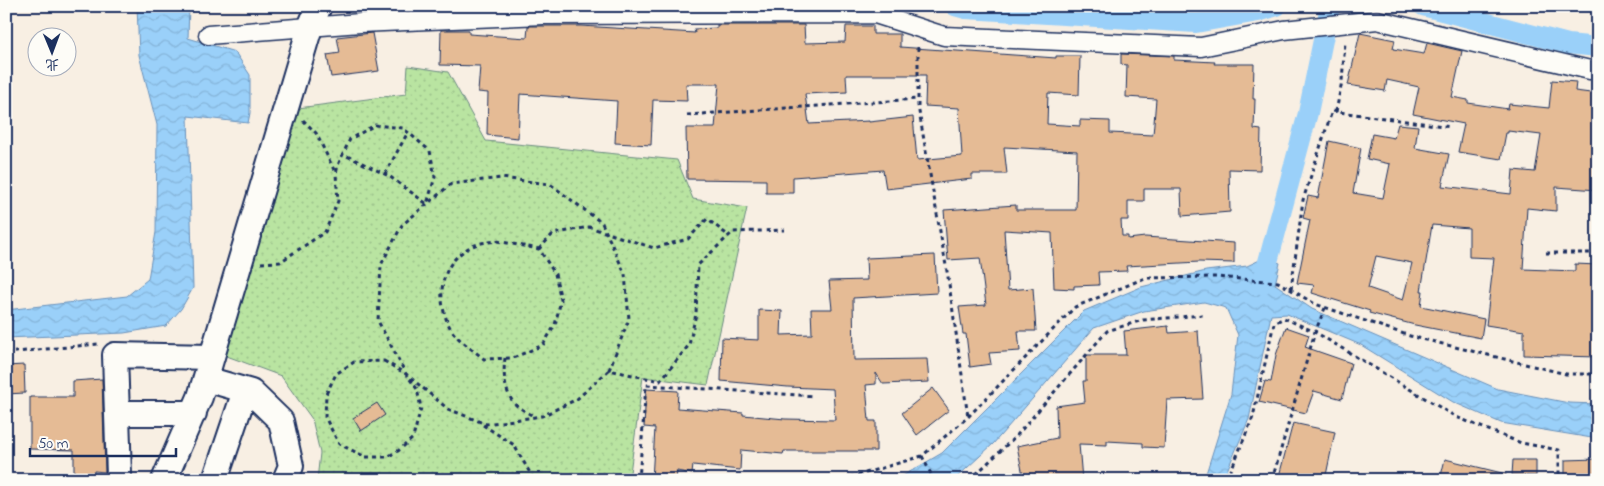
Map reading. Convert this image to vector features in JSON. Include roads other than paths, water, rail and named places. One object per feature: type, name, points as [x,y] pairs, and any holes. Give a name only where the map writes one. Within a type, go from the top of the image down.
[{"type":"street","points":[[208,35],[315,17],[370,22],[544,15],[875,14],[944,36],[1202,46],[1284,30],[1377,20],[1590,70],[1598,70]]},
{"type":"street","points":[[164,480],[194,413],[206,379],[285,111],[315,17]]},
{"type":"street","points":[[117,480],[119,475],[115,355],[212,356]]},
{"type":"street","points":[[206,379],[251,392],[281,421],[292,466],[285,480]]},
{"type":"street","points":[[215,480],[245,391]]},
{"type":"street","points":[[117,413],[194,413]]},
{"type":"water","points":[[137,6],[189,6],[188,38],[235,52],[250,75],[250,113],[248,123],[188,116],[193,288],[181,309],[166,326],[124,333],[6,338],[6,310],[127,296],[148,279],[156,232],[157,125],[139,55]]},
{"type":"water","points":[[1264,258],[1280,263],[1275,284],[1312,309],[1498,389],[1569,403],[1598,404],[1598,439],[1501,423],[1453,402],[1361,345],[1287,314],[1271,315],[1249,419],[1223,480],[1204,480],[1231,394],[1238,335],[1226,308],[1204,302],[1144,311],[1094,328],[993,444],[954,480],[890,480],[901,477],[942,453],[1084,311],[1141,287],[1206,271],[1247,266]]},
{"type":"waterway","points":[[955,6],[966,9],[1196,23],[1258,12],[1277,6]]},
{"type":"waterway","points":[[1262,284],[1308,113],[1330,6]]},
{"type":"waterway","points":[[1423,6],[1568,44],[1598,47]]}]
